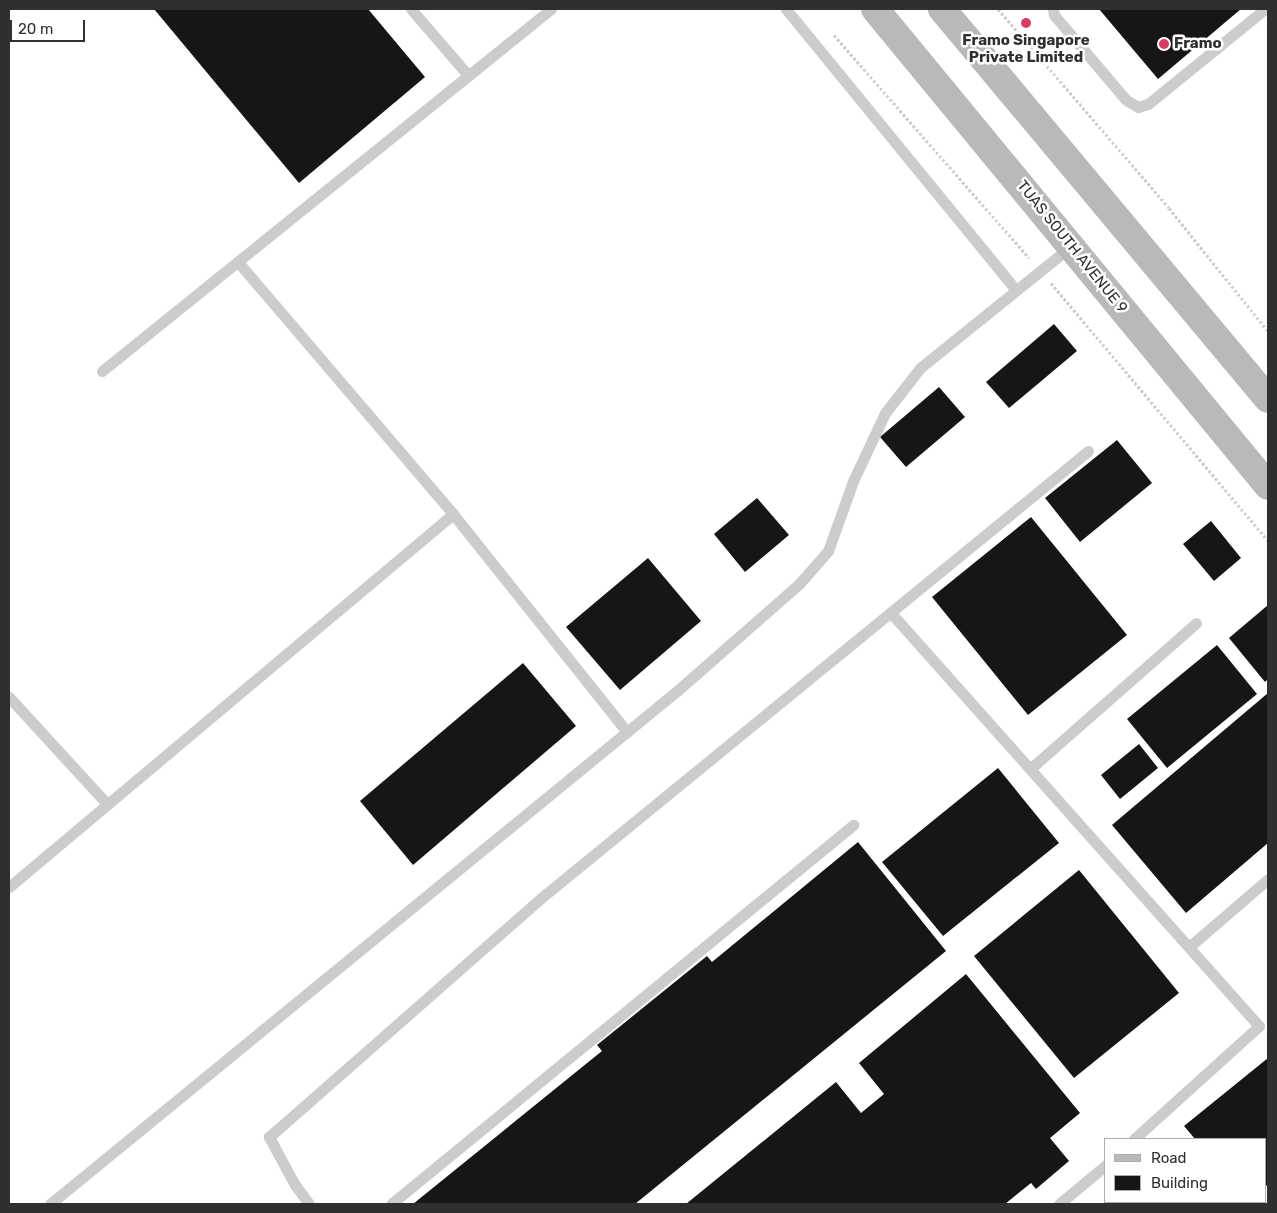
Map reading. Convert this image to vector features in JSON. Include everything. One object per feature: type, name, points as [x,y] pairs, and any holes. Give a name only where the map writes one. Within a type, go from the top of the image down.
[{"type":"street","name":"TUAS SOUTH AVENUE 9","points":[[876,9],[1268,486]]},
{"type":"street","points":[[942,9],[1268,399]]},
{"type":"lane","points":[[411,9],[468,75]]},
{"type":"lane","points":[[102,371],[551,9]]},
{"type":"lane","points":[[786,9],[1016,290]]},
{"type":"lane","points":[[1053,9],[1054,15],[1126,100],[1138,107],[1148,104],[1265,9]]},
{"type":"lane","points":[[50,1204],[627,732],[799,584],[828,551],[853,481],[885,413],[920,368],[1071,246]]},
{"type":"lane","points":[[238,262],[453,514],[627,732]]},
{"type":"lane","points":[[309,1204],[295,1185],[269,1137],[546,894],[1088,451]]},
{"type":"lane","points":[[9,887],[453,514]]},
{"type":"lane","points":[[890,613],[1259,1026],[1135,1138]]},
{"type":"lane","points":[[1030,769],[1196,623]]},
{"type":"lane","points":[[9,697],[107,804]]},
{"type":"lane","points":[[391,1204],[853,825]]},
{"type":"lane","points":[[1189,947],[1268,879]]},
{"type":"lane","points":[[1059,1204],[1104,1167]]},
{"type":"path","points":[[998,9],[1169,208],[1268,331]]},
{"type":"path","points":[[842,44],[1040,271],[1268,541]]},
{"type":"building","points":[[154,9],[368,9],[425,77],[299,183]]},
{"type":"building","name":"Framo","points":[[1099,9],[1241,9],[1158,79]]},
{"type":"building","points":[[1054,324],[1077,351],[1009,408],[986,382]]},
{"type":"building","points":[[939,387],[965,417],[906,467],[880,437]]},
{"type":"building","points":[[1117,440],[1152,483],[1080,542],[1045,498]]},
{"type":"building","points":[[757,498],[789,535],[745,572],[714,534]]},
{"type":"building","points":[[1031,517],[1127,635],[1028,715],[932,597]]},
{"type":"building","points":[[1211,521],[1241,558],[1214,581],[1183,544]]},
{"type":"building","points":[[648,558],[701,621],[620,690],[566,627]]},
{"type":"building","points":[[1268,605],[1268,679],[1265,682],[1229,638]]},
{"type":"building","points":[[1217,645],[1257,694],[1167,768],[1127,719]]},
{"type":"building","points":[[523,663],[576,726],[413,865],[360,801]]},
{"type":"building","points":[[1268,693],[1268,843],[1186,913],[1112,825]]},
{"type":"building","points":[[1139,744],[1158,768],[1120,799],[1101,775]]},
{"type":"building","points":[[998,768],[1059,843],[943,936],[882,862]]},
{"type":"building","points":[[858,842],[946,951],[635,1204],[413,1204],[602,1051],[597,1045],[707,956],[712,962]]},
{"type":"building","points":[[1079,870],[1179,993],[1074,1078],[974,956]]},
{"type":"building","points":[[966,974],[1080,1113],[1050,1138],[1069,1161],[1036,1189],[1031,1183],[1005,1204],[686,1204],[836,1082],[861,1113],[884,1094],[859,1063]]},
{"type":"building","points":[[1268,1058],[1267,1185],[1267,1138],[1194,1138],[1184,1126]]},
{"type":"place","name":"Framo Singapore Private Limited","points":[[1026,23]]},
{"type":"place","name":"Framo","points":[[1164,44]]}]
